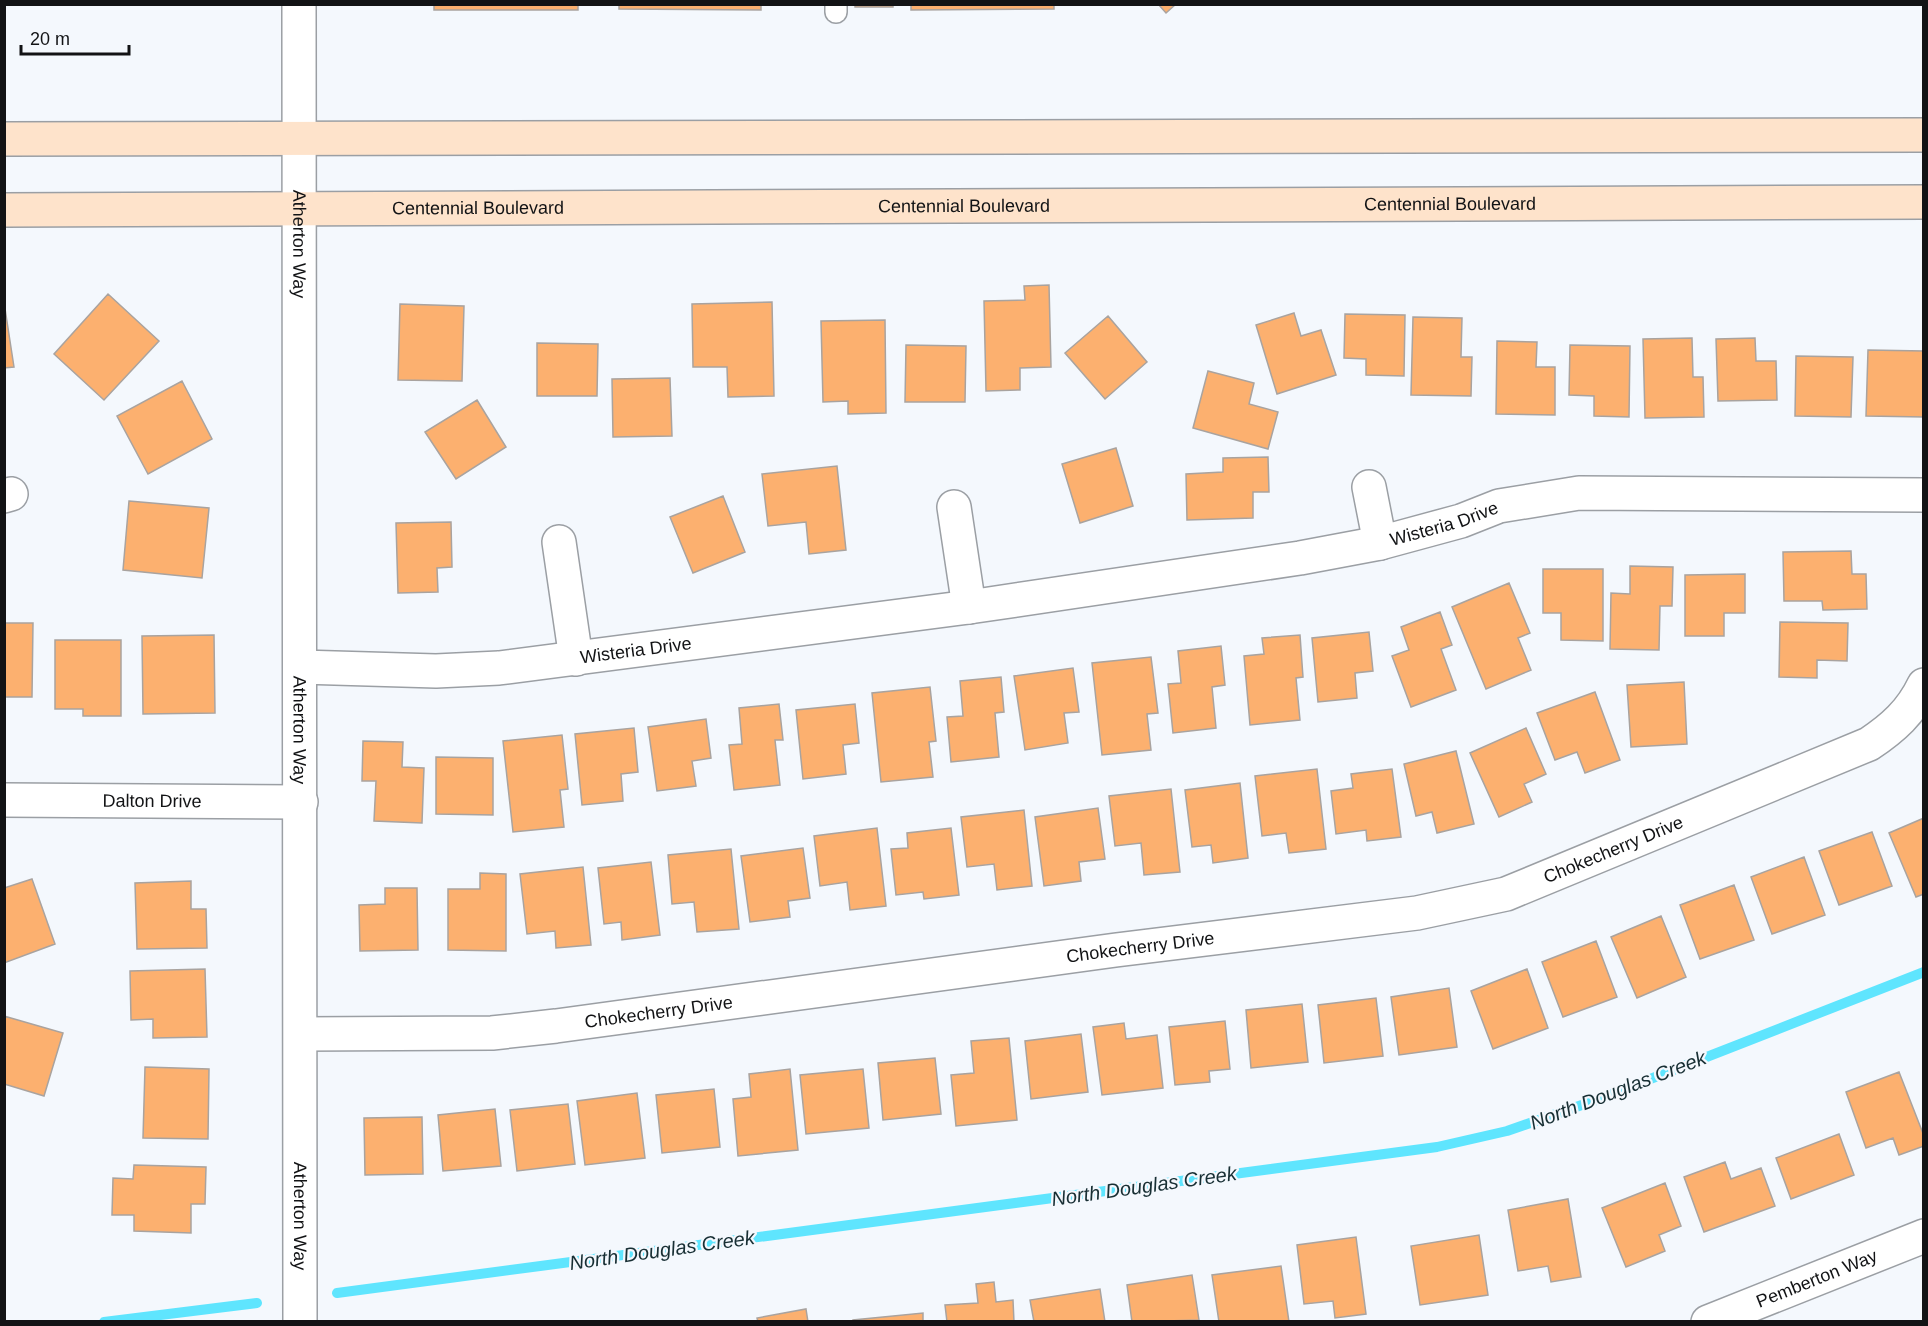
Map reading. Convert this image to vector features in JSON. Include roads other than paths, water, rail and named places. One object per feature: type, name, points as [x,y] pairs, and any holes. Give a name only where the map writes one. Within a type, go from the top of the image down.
[{"type":"main road","points":[[4,139],[1923,135]]},
{"type":"main road","name":"Centennial Boulevard","points":[[4,210],[1923,202]]},
{"type":"street","name":"Atherton Way","points":[[299,4],[302,1034],[300,1322]]},
{"type":"street","points":[[1369,487],[1380,543]]},
{"type":"street","name":"Wisteria Drive","points":[[301,667],[436,671],[499,668],[969,607],[1300,558],[1380,543],[1461,521],[1499,506],[1580,493],[1923,495]]},
{"type":"street","points":[[954,507],[969,607]]},
{"type":"street","points":[[559,542],[576,658]]},
{"type":"street","name":"Chokecherry Drive","points":[[302,1034],[492,1033],[556,1026],[1116,950],[1417,913],[1465,904],[1506,894],[1566,871],[1869,744],[1895,727],[1916,702],[1923,685]]},
{"type":"street","name":"Dalton Drive","points":[[4,800],[301,802]]},
{"type":"street","name":"Pemberton Way","points":[[1708,1322],[1923,1236]]},
{"type":"waterway","name":"North Douglas Creek","points":[[337,1293],[1437,1147],[1507,1131],[1599,1099],[1924,972]]},
{"type":"waterway","name":"North Douglas Creek","points":[[104,1322],[257,1303]]}]
